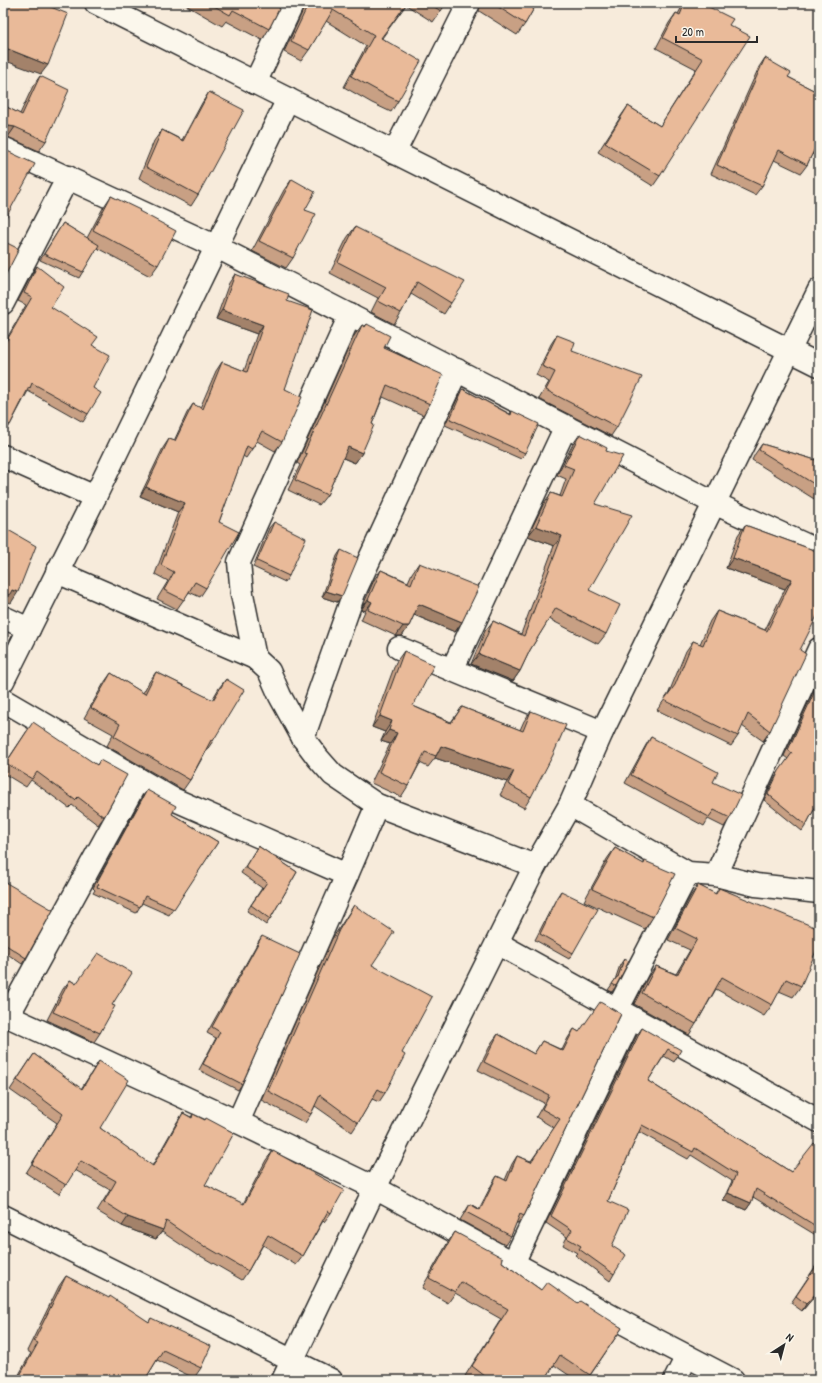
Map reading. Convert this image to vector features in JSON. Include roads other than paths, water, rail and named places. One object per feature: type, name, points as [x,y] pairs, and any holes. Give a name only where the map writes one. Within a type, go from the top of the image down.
[{"type":"street","points":[[96,3],[819,365]]},
{"type":"street","points":[[256,83],[293,3]]},
{"type":"street","points":[[394,153],[469,3]]},
{"type":"street","points":[[3,680],[95,497],[288,99]]},
{"type":"street","points":[[3,148],[217,247],[714,503],[819,551]]},
{"type":"street","points":[[3,303],[68,177]]},
{"type":"street","points":[[283,1380],[375,1188],[535,866],[570,805],[602,732],[819,290]]},
{"type":"street","points":[[255,658],[242,594],[239,562],[350,315]]},
{"type":"street","points":[[303,738],[354,593],[456,370]]},
{"type":"street","points":[[452,670],[566,426]]},
{"type":"street","points":[[3,456],[95,497]]},
{"type":"street","points":[[57,572],[255,658],[268,671],[303,738],[318,758],[333,775],[377,805],[535,866]]},
{"type":"street","points":[[3,618],[29,629]]},
{"type":"street","points":[[399,648],[602,732]]},
{"type":"street","points":[[716,875],[819,649]]},
{"type":"street","points":[[3,700],[171,798],[348,875]]},
{"type":"street","points":[[138,779],[5,1015],[238,1122],[375,1188],[733,1380]]},
{"type":"street","points":[[238,1122],[348,875],[377,805]]},
{"type":"street","points":[[570,805],[688,873],[716,875],[756,885],[819,892]]},
{"type":"street","points":[[514,1263],[688,873]]},
{"type":"street","points":[[497,943],[819,1120]]},
{"type":"street","points":[[3,1216],[331,1380]]},
{"type":"street","points":[[675,1380],[687,1356]]}]
